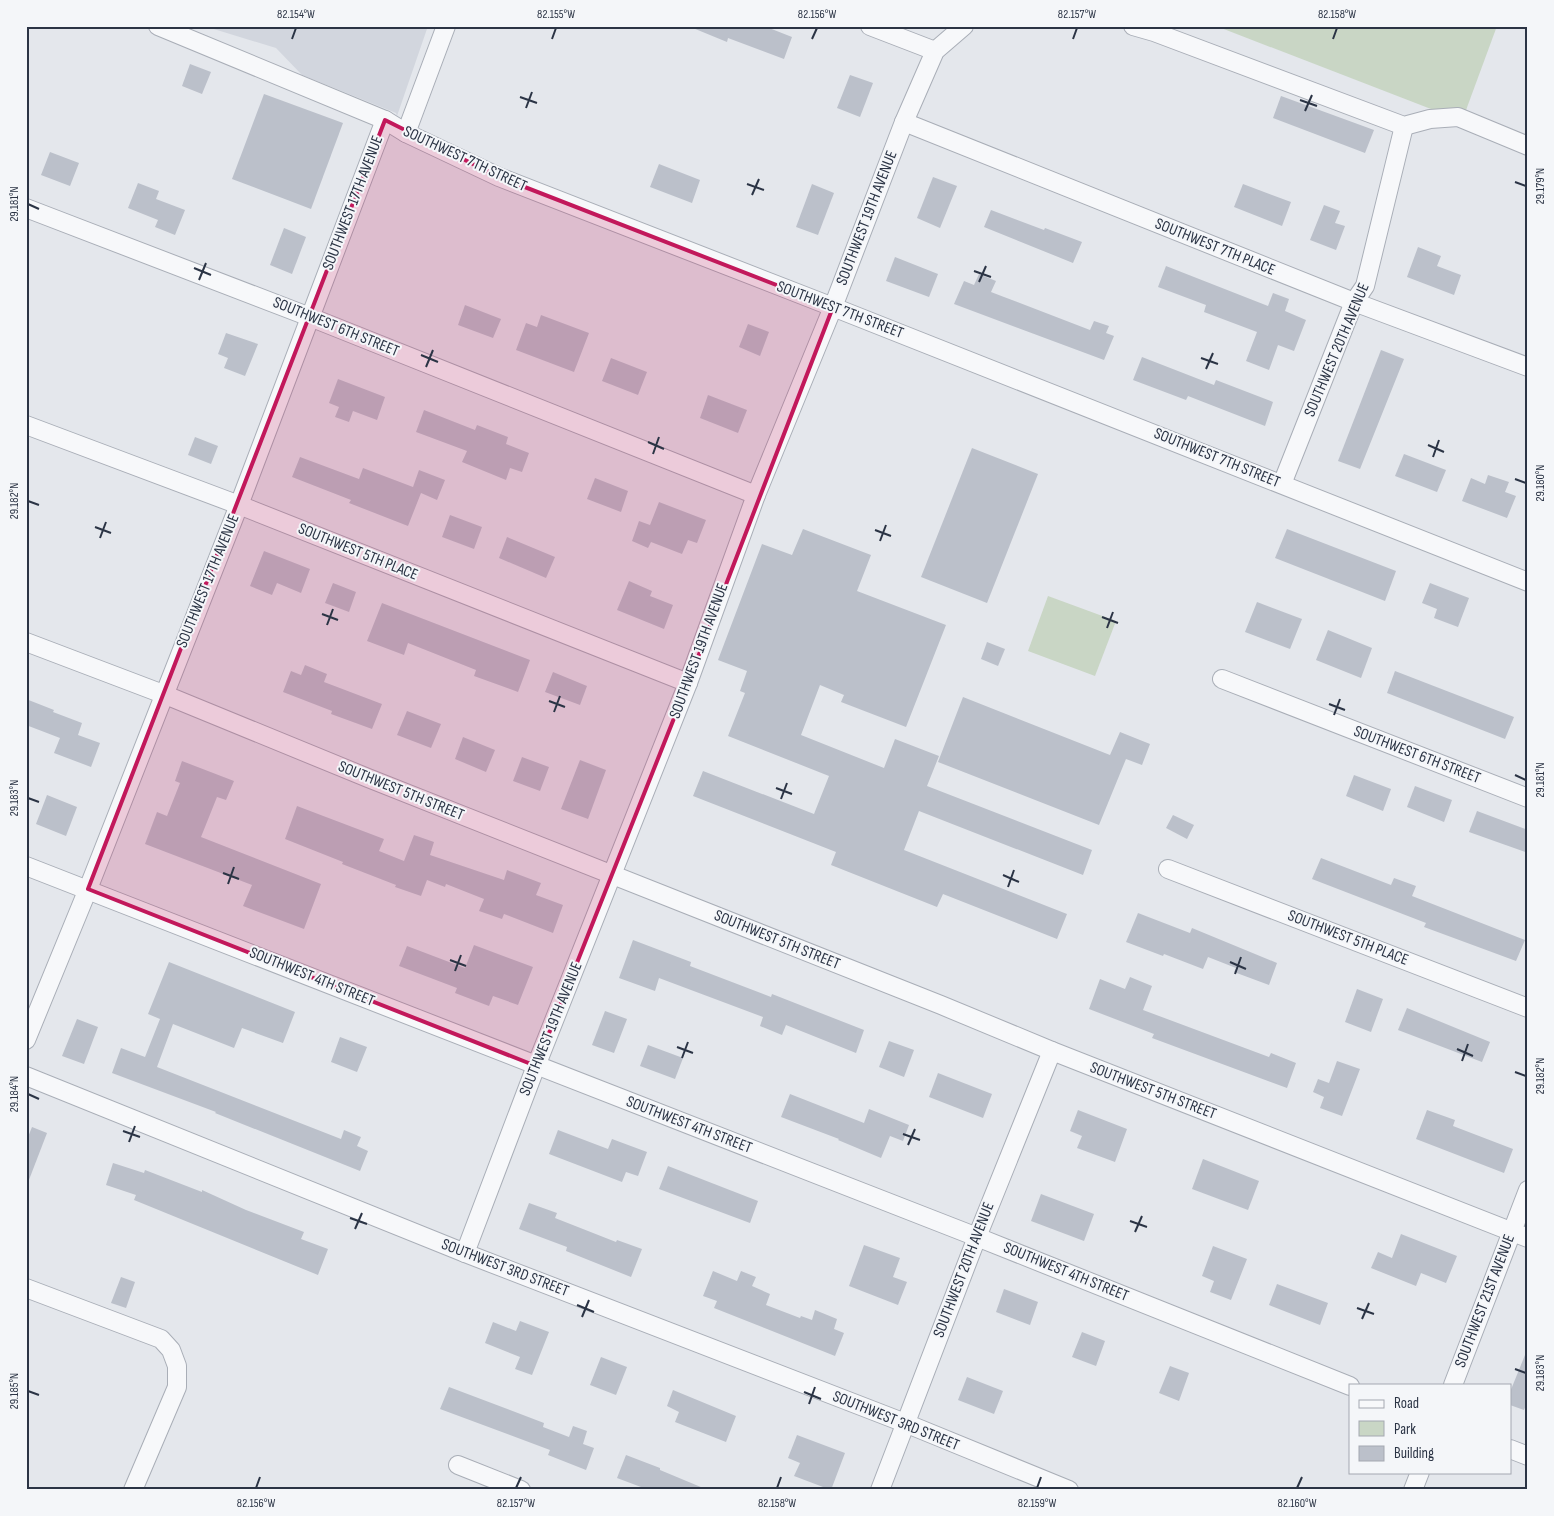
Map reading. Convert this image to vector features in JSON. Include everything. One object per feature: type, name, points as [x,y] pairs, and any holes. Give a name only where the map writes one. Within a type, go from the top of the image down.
[{"type":"street","name":"SOUTHWEST 7TH STREET","points":[[158,26],[385,120],[406,133],[498,177],[833,307],[1528,582]]},
{"type":"street","name":"SOUTHWEST 17TH AVENUE","points":[[406,133],[446,26]]},
{"type":"street","points":[[870,26],[935,51],[964,26]]},
{"type":"street","points":[[1133,26],[1154,32],[1404,126],[1430,119],[1458,117],[1528,146]]},
{"type":"street","name":"SOUTHWEST 19TH AVENUE","points":[[465,1253],[536,1066],[688,683],[756,495],[833,307],[904,122],[935,51]]},
{"type":"street","name":"SOUTHWEST 17TH AVENUE","points":[[26,1040],[88,889],[163,694],[239,505],[385,120]]},
{"type":"street","name":"SOUTHWEST 7TH PLACE","points":[[904,122],[1354,302],[1528,367]]},
{"type":"street","name":"SOUTHWEST 20TH AVENUE","points":[[1282,484],[1354,302],[1365,286],[1404,126]]},
{"type":"street","name":"SOUTHWEST 6TH STREET","points":[[26,208],[310,316],[756,495]]},
{"type":"street","name":"SOUTHWEST 5TH PLACE","points":[[26,426],[239,505],[688,683]]},
{"type":"street","name":"SOUTHWEST 5TH STREET","points":[[26,642],[163,694],[377,782],[1520,1235]]},
{"type":"street","name":"SOUTHWEST 6TH STREET","points":[[1222,679],[1528,798]]},
{"type":"street","name":"SOUTHWEST 4TH STREET","points":[[26,866],[977,1237],[1349,1386]]},
{"type":"street","name":"SOUTHWEST 5TH PLACE","points":[[1168,869],[1528,1008]]},
{"type":"street","name":"SOUTHWEST 20TH AVENUE","points":[[880,1490],[977,1237],[1052,1051]]},
{"type":"street","name":"SOUTHWEST 3RD STREET","points":[[26,1076],[465,1253],[905,1423],[1069,1490]]},
{"type":"street","name":"SOUTHWEST 21ST AVENUE","points":[[1453,1384],[1520,1235],[1528,1190]]},
{"type":"street","points":[[26,1288],[161,1339],[171,1350],[177,1366],[177,1387],[133,1490]]},
{"type":"street","points":[[1512,1450],[1528,1456]]},
{"type":"street","points":[[458,1465],[521,1490]]},
{"type":"street","points":[[1413,1490],[1419,1474]]},
{"type":"highlighted area","points":[[385,120],[499,177],[833,307],[688,683],[536,1066],[88,889]]},
{"type":"shaded area","points":[[204,26],[428,26],[397,116],[396,113],[302,75],[276,48]]},
{"type":"green space","points":[[1216,26],[1497,26],[1462,121]]},
{"type":"green space","points":[[1048,596],[1116,621],[1095,676],[1028,651]]},
{"type":"building","points":[[688,26],[764,26],[792,37],[784,59],[728,38],[727,42]]},
{"type":"building","points":[[190,64],[211,72],[202,94],[182,86]]},
{"type":"building","points":[[850,75],[873,83],[860,117],[837,108]]},
{"type":"building","points":[[264,94],[343,123],[311,209],[232,179]]},
{"type":"building","points":[[1281,96],[1374,130],[1365,153],[1273,118]]},
{"type":"building","points":[[50,152],[79,163],[70,186],[41,175]]},
{"type":"building","points":[[659,164],[700,180],[692,203],[650,187]]},
{"type":"building","points":[[933,177],[957,186],[940,228],[917,218]]},
{"type":"building","points":[[138,183],[159,191],[156,199],[185,210],[175,235],[155,227],[158,220],[128,208]]},
{"type":"building","points":[[812,184],[834,193],[818,235],[796,227]]},
{"type":"building","points":[[1243,184],[1291,202],[1282,226],[1234,207]]},
{"type":"building","points":[[1324,205],[1340,211],[1335,223],[1345,226],[1336,250],[1310,240]]},
{"type":"building","points":[[991,210],[1082,242],[1073,263],[984,227]]},
{"type":"building","points":[[284,228],[306,237],[292,274],[270,265]]},
{"type":"building","points":[[1418,247],[1441,256],[1437,266],[1461,275],[1454,295],[1407,277]]},
{"type":"building","points":[[895,257],[938,274],[929,297],[886,281]]},
{"type":"building","points":[[1166,266],[1268,306],[1273,293],[1289,299],[1285,311],[1306,320],[1294,351],[1278,345],[1269,370],[1246,361],[1257,332],[1204,312],[1206,305],[1158,287]]},
{"type":"building","points":[[979,274],[996,281],[991,292],[1090,330],[1094,321],[1109,326],[1106,333],[1114,336],[1104,360],[954,304],[964,281],[974,285]]},
{"type":"building","points":[[465,305],[501,319],[493,338],[458,325]]},
{"type":"building","points":[[541,315],[589,333],[574,372],[516,350],[526,323],[537,327]]},
{"type":"building","points":[[748,324],[769,332],[760,356],[739,347]]},
{"type":"building","points":[[226,333],[258,344],[245,376],[224,368],[228,358],[218,354]]},
{"type":"building","points":[[1381,350],[1404,359],[1360,469],[1338,461]]},
{"type":"building","points":[[1142,357],[1214,385],[1216,380],[1273,402],[1265,426],[1188,396],[1186,400],[1133,380]]},
{"type":"building","points":[[611,358],[647,372],[638,395],[602,381]]},
{"type":"building","points":[[338,379],[385,397],[377,420],[353,411],[349,422],[335,417],[339,407],[329,403]]},
{"type":"building","points":[[708,395],[747,410],[738,433],[700,418]]},
{"type":"building","points":[[424,410],[475,430],[477,425],[508,437],[506,444],[529,453],[522,472],[510,468],[506,480],[462,462],[467,451],[416,432]]},
{"type":"building","points":[[195,437],[218,446],[211,464],[188,455]]},
{"type":"building","points":[[972,448],[1038,474],[987,603],[921,577]]},
{"type":"building","points":[[1404,454],[1446,470],[1437,492],[1395,476]]},
{"type":"building","points":[[300,457],[359,479],[363,468],[413,487],[419,470],[445,480],[437,500],[421,493],[408,526],[349,503],[351,500],[292,477]]},
{"type":"building","points":[[1488,475],[1509,482],[1505,492],[1516,496],[1507,518],[1462,501],[1471,478],[1485,484]]},
{"type":"building","points":[[595,478],[628,491],[621,512],[587,499]]},
{"type":"building","points":[[659,502],[706,520],[697,543],[688,540],[682,554],[651,542],[648,548],[632,541],[639,521],[650,525]]},
{"type":"building","points":[[450,515],[482,527],[474,549],[442,537]]},
{"type":"building","points":[[803,529],[871,555],[857,591],[946,625],[906,727],[841,702],[844,695],[820,685],[801,735],[884,768],[895,739],[939,756],[927,786],[1092,850],[1083,875],[919,811],[904,850],[1067,914],[1057,939],[943,894],[937,907],[831,865],[836,852],[693,796],[703,771],[814,814],[829,776],[728,736],[745,693],[740,691],[747,671],[718,660],[762,544],[792,555]]},
{"type":"building","points":[[1287,529],[1396,571],[1385,601],[1275,558]]},
{"type":"building","points":[[507,537],[555,557],[546,578],[499,558]]},
{"type":"building","points":[[264,551],[310,569],[301,593],[277,583],[272,595],[250,586]]},
{"type":"building","points":[[629,581],[652,591],[650,596],[673,605],[664,629],[617,610]]},
{"type":"building","points":[[333,583],[356,592],[349,612],[325,603]]},
{"type":"building","points":[[1430,583],[1469,598],[1458,627],[1434,618],[1437,609],[1422,603]]},
{"type":"building","points":[[1257,602],[1302,619],[1290,649],[1245,632]]},
{"type":"building","points":[[382,603],[530,660],[518,692],[474,676],[476,670],[408,643],[404,655],[367,641]]},
{"type":"building","points":[[1328,630],[1372,648],[1361,678],[1316,660]]},
{"type":"building","points":[[987,642],[1005,649],[998,666],[981,659]]},
{"type":"building","points":[[305,665],[327,674],[324,682],[382,704],[372,729],[331,714],[332,711],[283,692],[291,671],[301,675]]},
{"type":"building","points":[[1395,671],[1514,717],[1505,739],[1387,693]]},
{"type":"building","points":[[553,672],[587,686],[580,705],[545,692]]},
{"type":"building","points":[[963,697],[1110,755],[1120,732],[1150,744],[1142,765],[1126,759],[1099,825],[938,762]]},
{"type":"building","points":[[26,699],[82,723],[78,735],[100,743],[91,767],[54,753],[60,738],[26,725]]},
{"type":"building","points":[[407,711],[441,724],[431,748],[397,735]]},
{"type":"building","points":[[463,737],[495,750],[486,772],[455,759]]},
{"type":"building","points":[[522,757],[549,767],[540,791],[513,781]]},
{"type":"building","points":[[580,760],[606,770],[588,819],[561,809]]},
{"type":"building","points":[[182,761],[234,781],[226,800],[217,797],[201,837],[321,884],[304,929],[243,906],[252,885],[145,844],[157,812],[167,816],[180,783],[175,781]]},
{"type":"building","points":[[1354,775],[1391,789],[1383,811],[1346,796]]},
{"type":"building","points":[[1415,786],[1452,800],[1444,822],[1407,807]]},
{"type":"building","points":[[47,795],[77,807],[66,836],[36,824]]},
{"type":"building","points":[[297,806],[384,839],[379,851],[404,861],[414,835],[434,842],[430,855],[504,880],[507,870],[541,883],[536,895],[563,905],[553,933],[504,914],[502,919],[479,911],[484,899],[446,884],[445,887],[427,880],[421,896],[395,887],[396,885],[285,839]]},
{"type":"building","points":[[1477,811],[1528,830],[1528,853],[1469,832]]},
{"type":"building","points":[[1173,815],[1194,825],[1187,839],[1166,828]]},
{"type":"building","points":[[1321,858],[1391,885],[1394,878],[1416,886],[1412,896],[1525,940],[1516,961],[1424,927],[1426,923],[1312,879]]},
{"type":"building","points":[[1138,913],[1190,933],[1192,928],[1277,963],[1269,985],[1234,972],[1236,968],[1208,957],[1203,969],[1126,942]]},
{"type":"building","points":[[633,940],[691,962],[690,966],[771,997],[772,994],[864,1030],[856,1053],[786,1025],[782,1035],[760,1026],[763,1017],[659,978],[655,991],[619,978]]},
{"type":"building","points":[[474,945],[533,967],[518,1005],[493,996],[489,1006],[455,993],[457,988],[399,966],[407,946],[465,968]]},
{"type":"building","points":[[169,962],[295,1012],[283,1043],[242,1028],[234,1048],[173,1024],[157,1067],[341,1139],[344,1130],[361,1137],[357,1146],[368,1151],[360,1171],[216,1112],[112,1073],[121,1048],[145,1057],[160,1019],[148,1014]]},
{"type":"building","points":[[1130,977],[1152,986],[1143,1010],[1269,1057],[1271,1053],[1296,1063],[1287,1088],[1152,1038],[1154,1034],[1089,1009],[1100,979],[1125,989]]},
{"type":"building","points":[[1357,989],[1383,999],[1371,1032],[1345,1022]]},
{"type":"building","points":[[1407,1008],[1490,1042],[1482,1062],[1398,1030]]},
{"type":"building","points":[[605,1011],[627,1019],[614,1053],[592,1045]]},
{"type":"building","points":[[77,1019],[98,1027],[84,1064],[62,1056]]},
{"type":"building","points":[[340,1037],[367,1047],[357,1072],[331,1062]]},
{"type":"building","points":[[889,1041],[914,1050],[904,1077],[879,1067]]},
{"type":"building","points":[[648,1045],[683,1058],[675,1079],[640,1066]]},
{"type":"building","points":[[1337,1061],[1360,1069],[1342,1116],[1320,1108],[1324,1097],[1313,1092],[1318,1079],[1329,1083]]},
{"type":"building","points":[[938,1073],[992,1094],[983,1118],[929,1097]]},
{"type":"building","points":[[790,1094],[864,1123],[869,1109],[909,1125],[903,1141],[890,1136],[881,1158],[839,1139],[781,1117]]},
{"type":"building","points":[[1078,1110],[1127,1129],[1115,1162],[1077,1148],[1082,1136],[1070,1131]]},
{"type":"building","points":[[1427,1110],[1455,1120],[1453,1126],[1513,1149],[1504,1173],[1416,1139]]},
{"type":"building","points":[[32,1127],[47,1133],[27,1185],[26,1142]]},
{"type":"building","points":[[558,1130],[608,1149],[612,1139],[647,1152],[638,1176],[626,1172],[622,1182],[549,1154]]},
{"type":"building","points":[[1203,1159],[1259,1181],[1248,1210],[1192,1189]]},
{"type":"building","points":[[113,1163],[144,1173],[145,1170],[202,1192],[202,1190],[246,1210],[304,1232],[301,1239],[328,1249],[318,1275],[134,1200],[136,1195],[106,1185]]},
{"type":"building","points":[[668,1166],[758,1201],[750,1223],[659,1189]]},
{"type":"building","points":[[1041,1194],[1094,1214],[1084,1241],[1031,1221]]},
{"type":"building","points":[[529,1203],[557,1213],[555,1218],[616,1242],[617,1240],[642,1249],[631,1277],[566,1251],[567,1247],[519,1229]]},
{"type":"building","points":[[1401,1234],[1457,1256],[1446,1283],[1421,1273],[1416,1286],[1371,1268],[1378,1252],[1392,1258]]},
{"type":"building","points":[[864,1245],[900,1258],[893,1277],[907,1282],[898,1305],[849,1286]]},
{"type":"building","points":[[1213,1246],[1247,1259],[1231,1300],[1210,1292],[1214,1281],[1202,1276]]},
{"type":"building","points":[[713,1271],[737,1281],[741,1271],[756,1277],[752,1286],[770,1294],[766,1305],[800,1318],[801,1316],[812,1320],[815,1310],[837,1319],[834,1329],[844,1333],[835,1356],[714,1308],[717,1301],[703,1296]]},
{"type":"building","points":[[121,1277],[135,1282],[126,1308],[111,1303]]},
{"type":"building","points":[[1277,1284],[1328,1303],[1320,1325],[1269,1305]]},
{"type":"building","points":[[1004,1289],[1038,1302],[1030,1325],[996,1312]]},
{"type":"building","points":[[520,1321],[549,1332],[532,1375],[515,1369],[520,1357],[485,1343],[493,1322],[516,1331]]},
{"type":"building","points":[[1082,1332],[1105,1341],[1096,1366],[1072,1357]]},
{"type":"building","points":[[1527,1350],[1528,1401],[1524,1410],[1512,1406],[1512,1387]]},
{"type":"building","points":[[601,1357],[627,1367],[616,1395],[590,1385]]},
{"type":"building","points":[[1170,1366],[1189,1373],[1179,1401],[1159,1393]]},
{"type":"building","points":[[967,1377],[1003,1391],[994,1414],[958,1400]]},
{"type":"building","points":[[449,1387],[544,1423],[543,1427],[569,1437],[573,1426],[587,1431],[583,1444],[594,1448],[586,1470],[548,1455],[550,1450],[440,1409]]},
{"type":"building","points":[[673,1390],[736,1416],[726,1442],[675,1422],[679,1412],[667,1406]]},
{"type":"building","points":[[797,1435],[845,1453],[831,1490],[794,1476],[800,1463],[788,1458]]},
{"type":"building","points":[[626,1455],[708,1490],[649,1490],[617,1478]]}]
